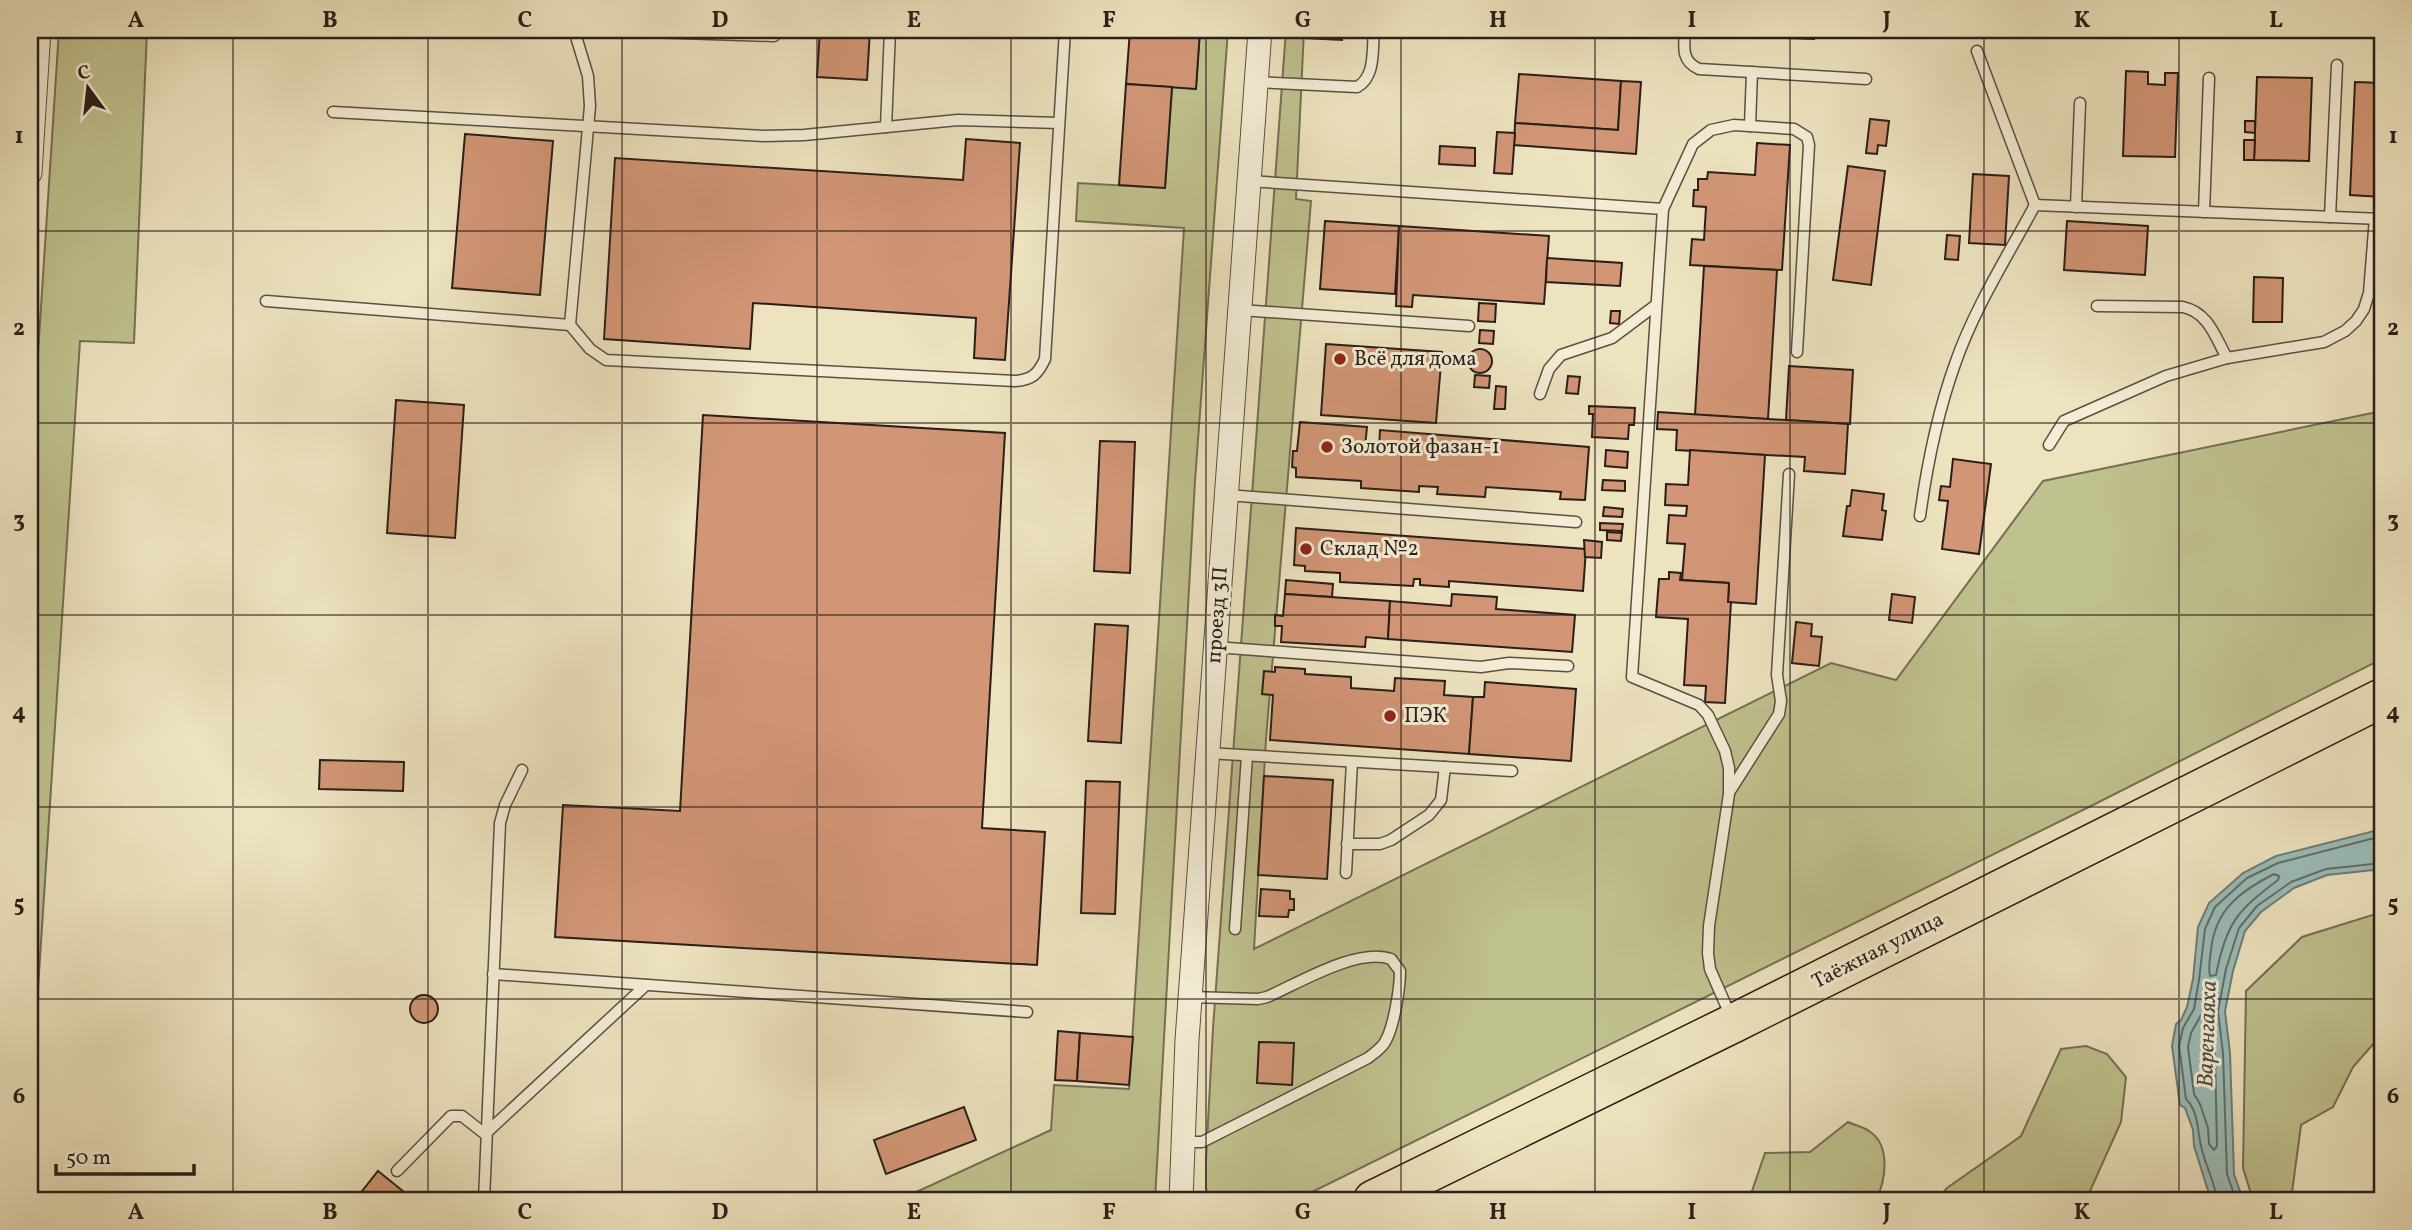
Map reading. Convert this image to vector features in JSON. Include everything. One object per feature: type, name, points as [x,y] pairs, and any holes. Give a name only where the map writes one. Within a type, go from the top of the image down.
[{"type":"highway","name":"Таёжная улица","points":[[1373,1200],[1734,1023],[2382,698]]},
{"type":"street","points":[[30,173],[39,30]]},
{"type":"street","name":"проезд 3П","points":[[1181,1200],[1190,997],[1260,30]]},
{"type":"lane","points":[[574,30],[587,76],[590,106],[570,325],[590,349],[606,360],[1015,381],[1027,380],[1039,373],[1045,359],[1065,30]]},
{"type":"lane","points":[[587,30],[774,36]]},
{"type":"lane","points":[[886,127],[890,30]]},
{"type":"lane","points":[[1256,82],[1357,87],[1369,76],[1374,30]]},
{"type":"lane","points":[[1685,30],[1686,59],[1699,69],[1866,79]]},
{"type":"lane","points":[[1920,516],[1928,459],[1955,365],[1979,309],[2035,205],[1977,51]]},
{"type":"lane","points":[[2330,217],[2337,65]]},
{"type":"lane","points":[[1750,126],[1752,72]]},
{"type":"lane","points":[[2204,212],[2209,78]]},
{"type":"lane","points":[[2076,207],[2080,103]]},
{"type":"lane","points":[[333,112],[764,136],[804,135],[958,120],[1059,122]]},
{"type":"lane","points":[[1734,1023],[1710,969],[1708,953],[1709,926],[1729,794],[1729,768],[1725,751],[1708,715],[1699,705],[1632,677],[1663,208],[1693,144],[1700,136],[1723,127],[1794,129],[1807,137],[1810,145],[1797,352]]},
{"type":"lane","points":[[1249,181],[1663,208]]},
{"type":"lane","points":[[2035,205],[2378,219],[2369,293],[2364,309],[2345,331],[2324,342],[2227,358],[2166,376],[2072,417],[2057,430],[2049,445]]},
{"type":"lane","points":[[266,302],[570,325]]},
{"type":"lane","points":[[1540,394],[1549,369],[1561,355],[1612,338],[1656,305]]},
{"type":"lane","points":[[2097,306],[2183,307],[2195,310],[2205,318],[2227,358]]},
{"type":"lane","points":[[1240,310],[1469,326]]},
{"type":"lane","points":[[1729,794],[1781,708],[1777,675],[1789,474]]},
{"type":"lane","points":[[1227,495],[1576,522]]},
{"type":"lane","points":[[1215,647],[1481,667],[1510,663],[1567,666]]},
{"type":"lane","points":[[1208,753],[1511,771]]},
{"type":"lane","points":[[1235,929],[1247,756]]},
{"type":"lane","points":[[1346,873],[1352,762]]},
{"type":"lane","points":[[1347,844],[1380,844],[1391,840],[1429,815],[1441,800],[1445,767]]},
{"type":"lane","points":[[484,1200],[500,822],[522,770]]},
{"type":"lane","points":[[1183,1142],[1202,1142],[1238,1125],[1368,1058],[1381,1048],[1391,1026],[1400,971],[1391,959],[1373,956],[1346,963],[1267,997],[1190,997]]},
{"type":"lane","points":[[493,974],[1027,1012]]},
{"type":"lane","points":[[485,1134],[646,985]]},
{"type":"lane","points":[[397,1171],[452,1116],[462,1116],[485,1134]]},
{"type":"green space","points":[[59,30],[147,30],[134,343],[80,341],[30,1112],[30,476]]},
{"type":"green space","points":[[1200,30],[1228,30],[1195,481],[1155,1200],[899,1200],[1051,1130],[1054,1085],[1129,1089],[1184,228],[1076,221],[1078,183],[1165,188],[1172,87],[1196,89]]},
{"type":"green space","points":[[1286,30],[1304,30],[1296,199],[1311,201],[1266,739],[1254,949],[1831,663],[1896,680],[2043,481],[2382,411],[2382,659],[1296,1200],[1210,1200],[1206,1188],[1206,1160],[1213,1028]]},
{"type":"green space","points":[[2382,912],[2382,1034],[2353,1067],[2333,1107],[2301,1125],[2291,1200],[2253,1200],[2243,1168],[2246,991],[2302,937]]},
{"type":"green space","points":[[2086,1046],[2107,1054],[2126,1077],[2121,1122],[2086,1200],[1937,1200],[1947,1188],[2021,1136],[2061,1049]]},
{"type":"green space","points":[[1848,1122],[1869,1131],[1881,1145],[1884,1173],[1876,1200],[1749,1200],[1765,1153],[1810,1152]]},
{"type":"water","name":"Варенгаяха","points":[[2382,829],[2382,869],[2327,875],[2294,888],[2261,912],[2245,931],[2225,1011],[2230,1053],[2234,1174],[2243,1200],[2211,1200],[2194,1146],[2193,1130],[2185,1108],[2180,1105],[2172,1046],[2176,1024],[2187,1007],[2193,979],[2198,927],[2209,903],[2243,873],[2276,856]]},
{"type":"building","points":[[820,30],[870,30],[867,80],[817,77]]},
{"type":"building","points":[[1130,30],[1200,30],[1196,89],[1126,84]]},
{"type":"building","points":[[1304,30],[1342,30],[1342,40],[1304,38]]},
{"type":"building","points":[[1542,30],[1627,30],[1627,35]]},
{"type":"building","points":[[1707,30],[1814,30],[1814,39],[1707,35]]},
{"type":"building","points":[[2126,71],[2148,72],[2148,84],[2165,85],[2165,73],[2178,73],[2175,157],[2123,156]]},
{"type":"building","points":[[1519,74],[1621,81],[1618,130],[1515,123]]},
{"type":"building","points":[[2257,77],[2312,78],[2309,161],[2254,160]]},
{"type":"building","points":[[1621,81],[1641,82],[1636,154],[1514,145],[1515,123],[1618,130]]},
{"type":"building","points":[[2355,82],[2382,83],[2382,197],[2350,195]]},
{"type":"building","points":[[1126,84],[1172,87],[1165,188],[1119,185]]},
{"type":"building","points":[[1870,119],[1889,121],[1886,146],[1878,145],[1877,154],[1866,153]]},
{"type":"building","points":[[2245,121],[2255,121],[2255,133],[2245,132]]},
{"type":"building","points":[[1497,132],[1515,133],[1512,174],[1494,173]]},
{"type":"building","points":[[465,134],[553,141],[540,295],[452,288]]},
{"type":"building","points":[[966,139],[1020,143],[1005,360],[974,358],[976,318],[753,303],[750,349],[604,339],[615,158],[963,180]]},
{"type":"building","points":[[2244,140],[2255,140],[2254,160],[2244,160]]},
{"type":"building","points":[[1757,143],[1790,145],[1782,270],[1690,265],[1692,239],[1704,240],[1706,207],[1693,206],[1698,179],[1707,179],[1708,172],[1755,175]]},
{"type":"building","points":[[1440,146],[1475,148],[1475,166],[1439,164]]},
{"type":"building","points":[[1848,166],[1885,171],[1871,285],[1833,280]]},
{"type":"building","points":[[1973,174],[2009,176],[2005,245],[1969,243]]},
{"type":"building","points":[[1325,221],[1399,226],[1395,294],[1320,289]]},
{"type":"building","points":[[2067,221],[2148,226],[2145,275],[2064,270]]},
{"type":"building","points":[[1399,226],[1549,236],[1544,304],[1413,295],[1412,307],[1396,306]]},
{"type":"building","points":[[1947,235],[1960,236],[1958,260],[1945,259]]},
{"type":"building","points":[[1547,258],[1622,263],[1620,286],[1546,282]]},
{"type":"building","points":[[1704,266],[1777,270],[1768,419],[1695,415]]},
{"type":"building","points":[[2254,277],[2283,278],[2282,322],[2253,322]]},
{"type":"building","points":[[1479,303],[1496,304],[1495,322],[1478,321]]},
{"type":"building","points":[[1611,311],[1620,311],[1619,324],[1610,323]]},
{"type":"building","points":[[1480,330],[1494,331],[1493,344],[1479,343]]},
{"type":"building","points":[[1326,344],[1442,352],[1436,423],[1321,415]]},
{"type":"building","points":[[1480,349],[1491,356],[1492,361],[1485,372],[1480,373],[1469,366],[1468,361],[1475,350]]},
{"type":"building","points":[[1789,366],[1853,370],[1850,424],[1786,420]]},
{"type":"building","points":[[1475,375],[1490,376],[1489,388],[1474,387]]},
{"type":"building","points":[[1568,376],[1580,377],[1578,394],[1566,393]]},
{"type":"building","points":[[1496,386],[1506,387],[1505,409],[1494,409]]},
{"type":"building","points":[[396,400],[464,405],[455,538],[387,533]]},
{"type":"building","points":[[1589,406],[1635,408],[1634,425],[1629,425],[1628,439],[1592,437],[1593,414],[1589,414]]},
{"type":"building","points":[[1658,412],[1848,424],[1845,474],[1804,471],[1805,457],[1676,450],[1677,430],[1657,429]]},
{"type":"building","points":[[703,415],[1005,433],[982,828],[1045,832],[1037,965],[555,937],[563,805],[680,811]]},
{"type":"building","points":[[1300,422],[1367,427],[1365,447],[1379,448],[1380,430],[1589,447],[1585,500],[1560,499],[1561,492],[1486,487],[1485,497],[1437,494],[1438,487],[1419,486],[1419,492],[1361,488],[1361,481],[1296,477],[1296,468],[1292,467],[1293,451],[1297,451]]},
{"type":"building","points":[[1100,441],[1135,442],[1130,573],[1094,571]]},
{"type":"building","points":[[1606,450],[1628,452],[1627,468],[1605,466]]},
{"type":"building","points":[[1690,450],[1765,455],[1756,604],[1728,602],[1729,583],[1682,580],[1685,544],[1667,543],[1669,515],[1686,516],[1687,506],[1665,505],[1666,484],[1688,485]]},
{"type":"building","points":[[1953,459],[1991,464],[1979,554],[1942,549],[1948,501],[1939,500],[1941,486],[1950,487]]},
{"type":"building","points":[[1603,480],[1625,481],[1625,491],[1602,490]]},
{"type":"building","points":[[1852,490],[1884,494],[1882,510],[1886,511],[1882,540],[1843,536]]},
{"type":"building","points":[[1604,507],[1623,509],[1622,517],[1603,516]]},
{"type":"building","points":[[1600,523],[1623,524],[1622,531],[1600,530]]},
{"type":"building","points":[[1296,528],[1586,549],[1583,591],[1449,581],[1449,587],[1420,585],[1420,579],[1414,579],[1413,586],[1340,582],[1340,573],[1305,571],[1305,566],[1294,565]]},
{"type":"building","points":[[1607,532],[1622,533],[1621,541],[1607,540]]},
{"type":"building","points":[[1584,540],[1602,542],[1601,558],[1585,557]]},
{"type":"building","points":[[1669,572],[1681,573],[1680,580],[1729,583],[1728,602],[1731,602],[1725,703],[1705,702],[1706,686],[1684,685],[1688,619],[1656,617],[1659,579],[1669,579]]},
{"type":"building","points":[[1286,580],[1333,584],[1332,597],[1285,594]]},
{"type":"building","points":[[1285,594],[1390,601],[1388,639],[1366,637],[1365,647],[1281,642],[1282,626],[1275,626],[1275,615],[1283,616]]},
{"type":"building","points":[[1452,594],[1497,597],[1496,609],[1575,615],[1572,652],[1388,639],[1390,601],[1451,606]]},
{"type":"building","points":[[1892,594],[1915,597],[1912,623],[1889,620]]},
{"type":"building","points":[[1796,622],[1812,624],[1811,636],[1822,637],[1819,666],[1792,663]]},
{"type":"building","points":[[1095,624],[1128,626],[1121,743],[1088,741]]},
{"type":"building","points":[[1275,667],[1305,669],[1305,674],[1351,677],[1351,688],[1394,691],[1395,678],[1445,681],[1444,695],[1473,697],[1469,754],[1270,740],[1273,695],[1262,694],[1264,671],[1275,672]]},
{"type":"building","points":[[1485,682],[1576,689],[1571,761],[1469,754],[1473,697],[1484,697]]},
{"type":"building","points":[[320,760],[404,762],[403,791],[319,789]]},
{"type":"building","points":[[1264,776],[1333,780],[1327,879],[1258,875]]},
{"type":"building","points":[[1086,781],[1120,782],[1115,914],[1081,913]]},
{"type":"building","points":[[1261,889],[1290,891],[1290,899],[1294,899],[1294,910],[1289,910],[1288,917],[1259,916]]},
{"type":"building","points":[[424,995],[434,999],[438,1009],[434,1019],[424,1023],[414,1019],[410,1009],[414,999]]},
{"type":"building","points":[[1058,1031],[1080,1033],[1077,1081],[1055,1080]]},
{"type":"building","points":[[1080,1033],[1133,1037],[1129,1085],[1077,1081]]},
{"type":"building","points":[[1259,1042],[1294,1043],[1292,1085],[1257,1083]]},
{"type":"building","points":[[964,1107],[976,1140],[886,1174],[874,1140]]},
{"type":"building","points":[[378,1171],[414,1200],[355,1200]]},
{"type":"place","name":"Всё для дома","points":[[1340,359]]},
{"type":"place","name":"Золотой фазан-1","points":[[1327,447]]},
{"type":"place","name":"Склад №2","points":[[1306,549]]},
{"type":"place","name":"ПЭК","points":[[1390,716]]}]
